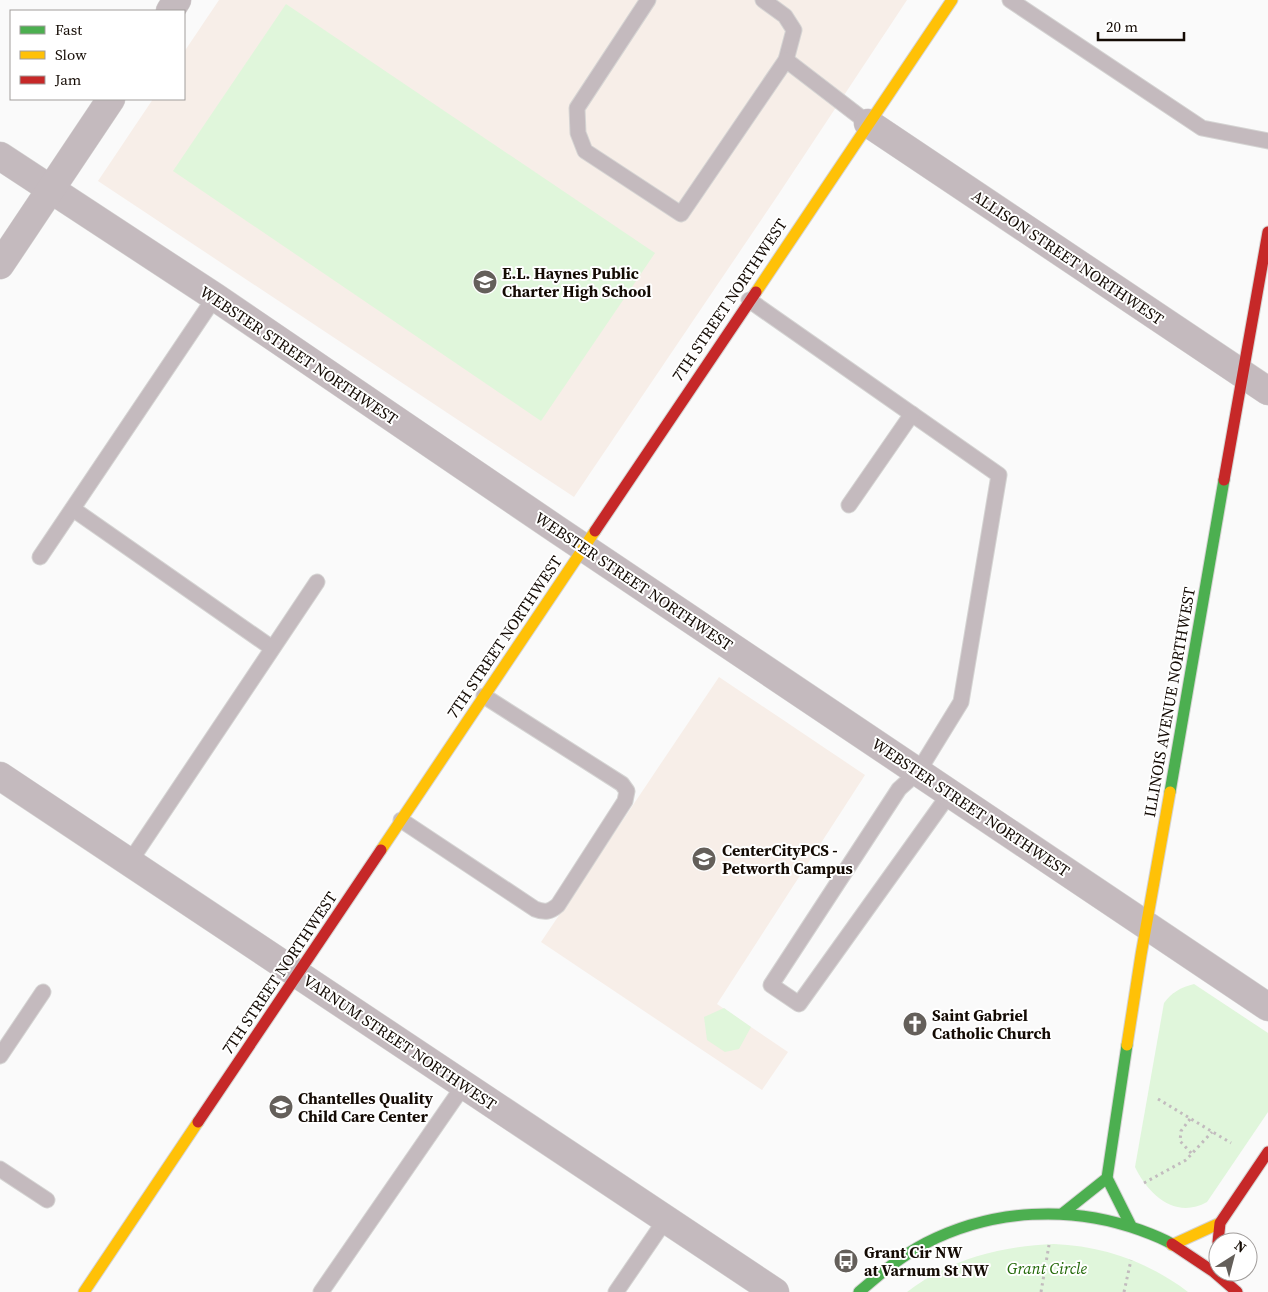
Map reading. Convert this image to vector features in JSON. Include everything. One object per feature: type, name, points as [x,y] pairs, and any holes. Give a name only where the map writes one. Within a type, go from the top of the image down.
[{"type":"street","name":"7TH STREET NORTHWEST","points":[[84,1292],[868,122],[952,0]]},
{"type":"street","points":[[0,265],[110,100]]},
{"type":"street","name":"ALLISON STREET NORTHWEST","points":[[868,122],[1268,391]]},
{"type":"street","name":"WEBSTER STREET NORTHWEST","points":[[0,156],[215,297],[584,548],[1268,1007]]},
{"type":"street","name":"ILLINOIS AVENUE NORTHWEST","points":[[1107,1178],[1146,925],[1268,232]]},
{"type":"street","name":"VARNUM STREET NORTHWEST","points":[[0,776],[775,1292]]},
{"type":"street","points":[[1219,1232],[1220,1223],[1268,1152]]},
{"type":"street","points":[[1063,1213],[1107,1178],[1131,1226]]},
{"type":"street","points":[[859,1292],[881,1272],[922,1245],[973,1223],[1013,1215],[1075,1214],[1131,1226],[1208,1261]]},
{"type":"street","points":[[1172,1245],[1220,1223]]},
{"type":"lane","points":[[648,0],[577,108],[578,133],[585,151],[680,214],[786,60],[794,30],[785,16],[763,0]]},
{"type":"lane","points":[[1010,0],[1202,128],[1268,141]]},
{"type":"lane","points":[[786,60],[868,122]]},
{"type":"lane","points":[[40,557],[215,297]]},
{"type":"lane","points":[[749,300],[999,475],[961,702],[918,772],[899,789],[771,986],[799,1004],[950,793]]},
{"type":"lane","points":[[849,505],[912,414]]},
{"type":"lane","points":[[73,509],[272,648]]},
{"type":"lane","points":[[129,863],[317,582]]},
{"type":"lane","points":[[401,820],[535,909],[543,912],[552,911],[558,905],[625,801],[627,791],[622,784],[484,696]]},
{"type":"lane","points":[[0,1056],[43,992]]},
{"type":"lane","points":[[324,1291],[464,1085]]},
{"type":"lane","points":[[0,1169],[47,1200]]},
{"type":"lane","points":[[616,1292],[666,1219]]},
{"type":"path","points":[[1158,1099],[1231,1143]]},
{"type":"path","points":[[1190,1118],[1181,1131],[1180,1141],[1192,1154]]},
{"type":"path","points":[[1144,1183],[1186,1160],[1212,1132]]},
{"type":"path","points":[[1041,1292],[1049,1245]]},
{"type":"path","points":[[1124,1292],[1131,1260]]},
{"type":"shaded area","name":"E.L. Haynes Public Charter High School","points":[[219,0],[907,0],[574,497],[98,181],[152,100],[185,100],[185,51]]},
{"type":"shaded area","name":"CenterCityPCS - Petworth Campus","points":[[719,677],[865,775],[717,1004],[788,1052],[762,1090],[541,942]]},
{"type":"green space","points":[[286,4],[655,253],[541,421],[173,171]]},
{"type":"green space","points":[[1194,984],[1268,1033],[1268,1112],[1207,1202],[1195,1207],[1184,1208],[1174,1206],[1155,1195],[1135,1167],[1164,1003],[1177,991]]},
{"type":"green space","points":[[724,1008],[751,1027],[739,1049],[725,1052],[707,1040],[704,1017]]},
{"type":"green space","name":"Grant Circle","points":[[1054,1244],[1090,1248],[1125,1258],[1158,1272],[1188,1292],[907,1292],[941,1271],[976,1256],[1014,1248]]},
{"type":"traffic: fast","points":[[1170,792],[1224,480]]},
{"type":"traffic: fast","points":[[1127,1045],[1107,1178],[1131,1226]]},
{"type":"traffic: fast","points":[[1063,1213],[1107,1178]]},
{"type":"traffic: fast","points":[[859,1292],[899,1259],[926,1243],[978,1223],[1005,1217],[1032,1214],[1087,1217],[1114,1222],[1140,1230],[1172,1244]]},
{"type":"traffic: slow","points":[[756,292],[952,0]]},
{"type":"traffic: slow","points":[[381,850],[595,531]]},
{"type":"traffic: slow","points":[[1127,1045],[1170,792]]},
{"type":"traffic: slow","points":[[84,1292],[198,1122]]},
{"type":"traffic: slow","points":[[1172,1245],[1220,1223]]},
{"type":"traffic: jam","points":[[1224,480],[1268,232]]},
{"type":"traffic: jam","points":[[595,531],[756,292]]},
{"type":"traffic: jam","points":[[198,1122],[381,850]]},
{"type":"traffic: jam","points":[[1219,1232],[1220,1223],[1268,1152]]},
{"type":"traffic: jam","points":[[1172,1244],[1214,1272],[1237,1292]]},
{"type":"place","name":"E.L. Haynes Public Charter High School","points":[[485,282]]},
{"type":"place","name":"CenterCityPCS - Petworth Campus","points":[[704,859]]},
{"type":"place","name":"Saint Gabriel Catholic Church","points":[[915,1024]]},
{"type":"place","name":"Chantelles Quality Child Care Center","points":[[281,1107]]},
{"type":"place","name":"Grant Cir NW at Varnum St NW","points":[[846,1261]]}]
